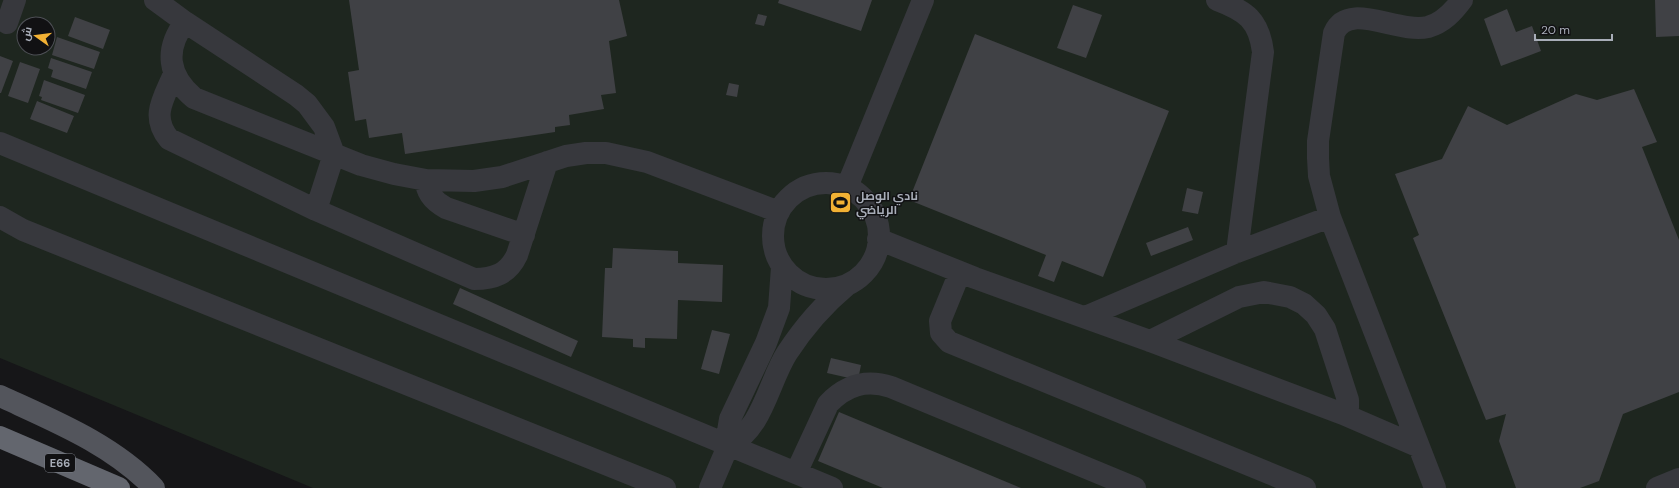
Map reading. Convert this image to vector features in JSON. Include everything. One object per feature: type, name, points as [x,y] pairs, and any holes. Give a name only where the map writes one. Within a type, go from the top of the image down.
[{"type":"highway","name":"E66","points":[[0,437],[119,488]]},
{"type":"main road","points":[[0,396],[83,435],[113,454],[154,488]]},
{"type":"lane","points":[[7,23],[15,0]]},
{"type":"lane","points":[[156,0],[185,22],[290,90],[307,104],[324,128],[334,154],[316,210]]},
{"type":"lane","points":[[847,188],[923,0]]},
{"type":"lane","points":[[1218,0],[1238,8],[1257,26],[1262,39],[1263,52],[1237,252]]},
{"type":"lane","points":[[1435,488],[1417,446],[1330,217],[1319,176],[1318,141],[1334,33],[1337,23],[1343,16],[1352,11],[1362,11],[1407,26],[1418,28],[1428,27],[1447,17],[1462,0]]},
{"type":"lane","points":[[185,22],[177,33],[172,48],[172,62],[174,74],[183,89],[194,98],[361,165],[394,174],[426,180],[474,181],[502,177],[528,170],[566,156],[586,153],[606,153],[647,162],[779,212]]},
{"type":"lane","points":[[174,74],[160,105],[159,114],[163,132],[169,139],[316,210],[474,279],[488,279],[501,275],[512,266],[524,235],[547,162]]},
{"type":"lane","points":[[0,143],[832,488]]},
{"type":"lane","points":[[426,180],[426,186],[430,195],[437,203],[446,208],[524,235]]},
{"type":"lane","points":[[824,183],[847,188],[860,196],[871,209],[877,224],[878,240],[875,256],[868,268],[859,278],[847,284],[833,289],[819,289],[804,285],[792,277],[782,267],[776,254],[773,240],[774,225],[779,212],[793,194],[808,187],[824,183]]},
{"type":"lane","points":[[0,217],[23,230],[665,488]]},
{"type":"lane","points":[[1085,317],[1237,252],[1330,217]]},
{"type":"lane","points":[[878,240],[960,272],[1150,340],[1343,414],[1417,446]]},
{"type":"lane","points":[[710,488],[728,446],[727,437],[730,419],[766,344],[779,308],[782,267]]},
{"type":"lane","points":[[960,272],[940,321],[941,333],[949,342],[1305,488]]},
{"type":"lane","points":[[728,446],[744,436],[750,429],[786,355],[798,335],[829,300],[847,284]]},
{"type":"lane","points":[[1150,340],[1238,297],[1264,292],[1290,296],[1304,304],[1316,315],[1325,328],[1348,400],[1348,408],[1343,414]]},
{"type":"lane","points":[[796,473],[828,404],[836,395],[846,389],[868,383],[891,387],[1135,488]]},
{"type":"lane","points":[[1657,488],[1679,479]]},
{"type":"shaded area","name":"نادي الوصل الرياضي","points":[[0,0],[1679,0],[1679,488],[313,488],[0,358]]},
{"type":"building","points":[[349,0],[619,0],[627,36],[609,41],[616,93],[601,95],[604,109],[569,115],[570,125],[555,127],[555,132],[405,154],[402,133],[369,138],[366,119],[355,121],[348,72],[359,70]]},
{"type":"building","points":[[779,0],[872,0],[861,31],[778,3]]},
{"type":"building","points":[[1655,0],[1679,0],[1679,36],[1656,37]]},
{"type":"building","points":[[1073,5],[1102,15],[1086,58],[1057,48]]},
{"type":"building","points":[[1507,9],[1516,32],[1532,26],[1541,51],[1501,66],[1484,19]]},
{"type":"building","points":[[758,14],[767,16],[764,26],[755,24]]},
{"type":"building","points":[[75,17],[110,30],[103,49],[68,36]]},
{"type":"building","points":[[975,34],[1169,111],[1103,277],[1062,261],[1054,282],[1038,276],[1046,255],[909,200]]},
{"type":"building","points":[[57,37],[100,52],[94,69],[55,56]]},
{"type":"building","points":[[0,56],[13,61],[1,93],[0,93]]},
{"type":"building","points":[[51,58],[92,72],[86,89],[51,77],[53,70],[48,68]]},
{"type":"building","points":[[20,62],[40,69],[28,103],[8,96]]},
{"type":"building","points":[[44,80],[85,95],[78,113],[41,100],[42,97],[39,96]]},
{"type":"building","points":[[729,83],[739,85],[737,97],[726,95]]},
{"type":"building","points":[[1634,89],[1657,142],[1642,147],[1679,240],[1679,392],[1623,414],[1599,481],[1580,488],[1516,488],[1499,441],[1506,414],[1486,420],[1413,238],[1419,235],[1395,174],[1442,159],[1468,106],[1507,125],[1576,94],[1597,100]]},
{"type":"building","points":[[37,101],[74,116],[67,133],[30,119]]},
{"type":"building","points":[[1187,188],[1203,192],[1198,214],[1182,211]]},
{"type":"building","points":[[1188,227],[1193,240],[1151,256],[1146,243]]},
{"type":"building","points":[[613,248],[678,251],[678,263],[723,265],[722,302],[678,300],[677,339],[645,338],[645,348],[633,347],[633,339],[602,337],[605,268],[612,268]]},
{"type":"building","points":[[460,288],[578,341],[571,357],[453,304]]},
{"type":"building","points":[[712,330],[730,334],[719,374],[701,369]]},
{"type":"building","points":[[831,358],[861,365],[858,380],[827,373]]},
{"type":"building","points":[[839,412],[1021,488],[883,488],[818,461]]},
{"type":"place","name":"نادي الوصل الرياضي","points":[[840,203]]}]
